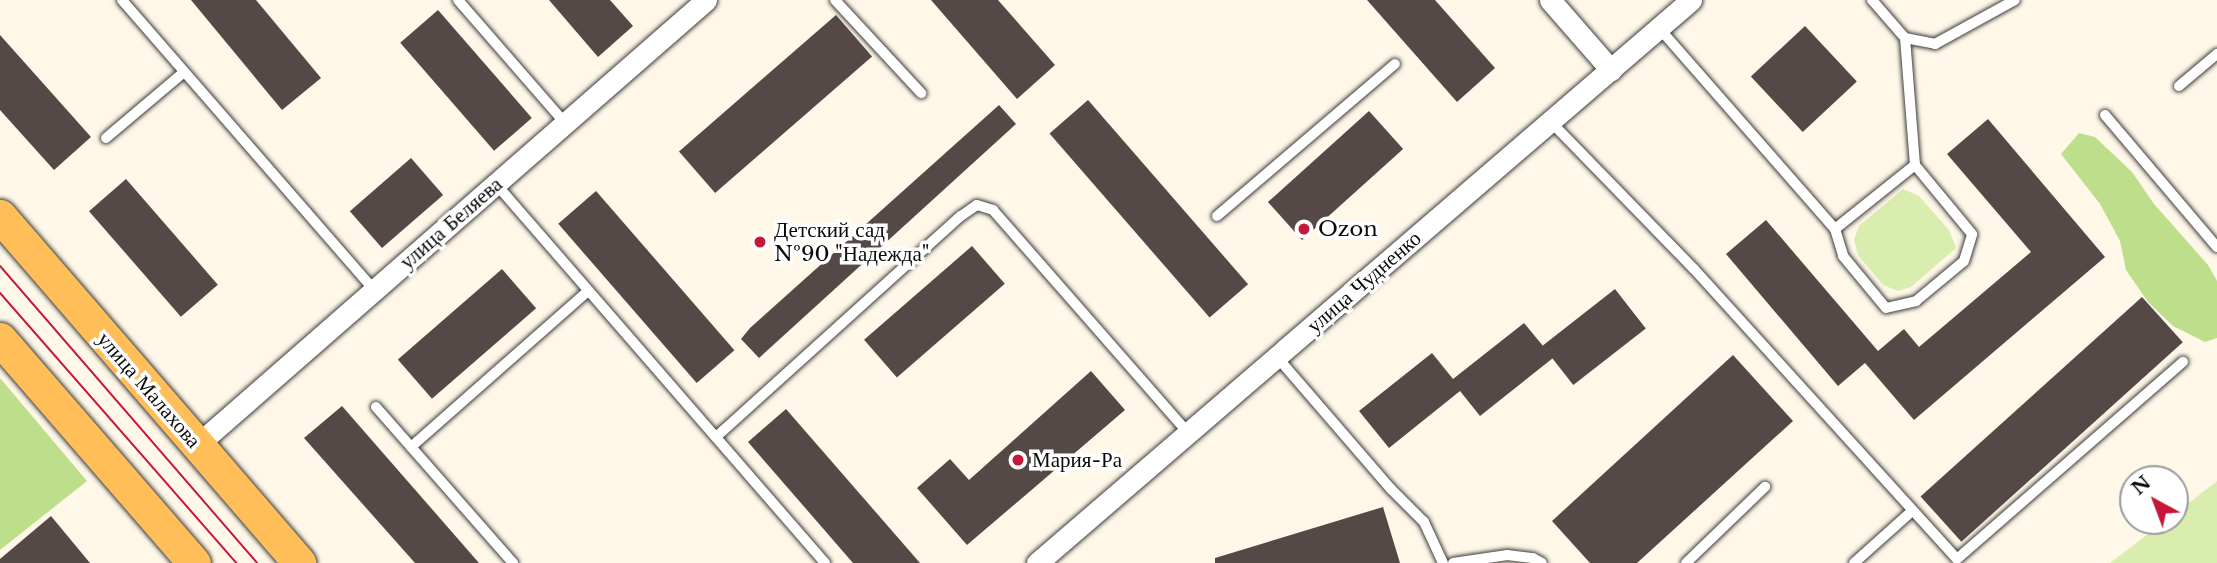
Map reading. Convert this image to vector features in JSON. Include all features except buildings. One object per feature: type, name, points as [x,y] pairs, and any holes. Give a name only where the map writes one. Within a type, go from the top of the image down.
[{"type":"main road","name":"улица Малахова","points":[[0,216],[299,563]]},
{"type":"main road","points":[[0,339],[194,563]]},
{"type":"street","name":"улица Беляева","points":[[197,445],[706,0]]},
{"type":"street","points":[[1550,0],[1611,70]]},
{"type":"street","name":"улица Чудненко","points":[[1037,563],[1692,0]]},
{"type":"lane","points":[[122,0],[374,290]]},
{"type":"lane","points":[[458,0],[565,123]]},
{"type":"lane","points":[[835,0],[921,93]]},
{"type":"lane","points":[[1659,28],[1835,229],[1843,257],[1886,307],[1916,301],[1964,261],[1972,234],[1914,165],[1905,38],[1872,0]]},
{"type":"lane","points":[[1905,38],[1935,44],[2015,0]]},
{"type":"lane","points":[[2179,86],[2217,54]]},
{"type":"lane","points":[[1217,216],[1395,64]]},
{"type":"lane","points":[[106,138],[184,72]]},
{"type":"lane","points":[[2105,114],[2217,247]]},
{"type":"lane","points":[[1551,122],[1694,269],[1957,559],[2183,362]]},
{"type":"lane","points":[[1835,229],[1914,165]]},
{"type":"lane","points":[[496,184],[821,562]]},
{"type":"lane","points":[[716,437],[961,216],[977,205],[993,210],[1188,433]]},
{"type":"lane","points":[[411,447],[588,291]]},
{"type":"lane","points":[[1278,357],[1391,489],[1424,522],[1443,563]]},
{"type":"lane","points":[[376,407],[513,563]]},
{"type":"lane","points":[[1686,563],[1765,487]]},
{"type":"lane","points":[[1854,563],[1912,511]]},
{"type":"lane","points":[[1452,563],[1507,555],[1533,558],[1542,563]]},
{"type":"green space","points":[[2079,133],[2095,137],[2132,172],[2154,204],[2208,265],[2217,281],[2217,338],[2205,342],[2173,326],[2148,302],[2126,270],[2120,241],[2100,204],[2061,154]]},
{"type":"green space","points":[[1903,189],[1919,196],[1949,230],[1956,248],[1911,287],[1898,291],[1883,285],[1858,255],[1854,240],[1859,226]]},
{"type":"green space","points":[[0,378],[87,481],[0,550]]},
{"type":"green space","points":[[2217,481],[2217,563],[2110,563],[2147,535],[2189,535],[2189,503]]},
{"type":"tram line","points":[[0,266],[257,563]]},
{"type":"tram line","points":[[0,293],[236,563]]},
{"type":"place","name":"Ozon","points":[[1304,229]]},
{"type":"place","name":"Детский сад №90 \"Надежда\"","points":[[760,242]]},
{"type":"place","name":"Мария-Ра","points":[[1018,460]]}]
